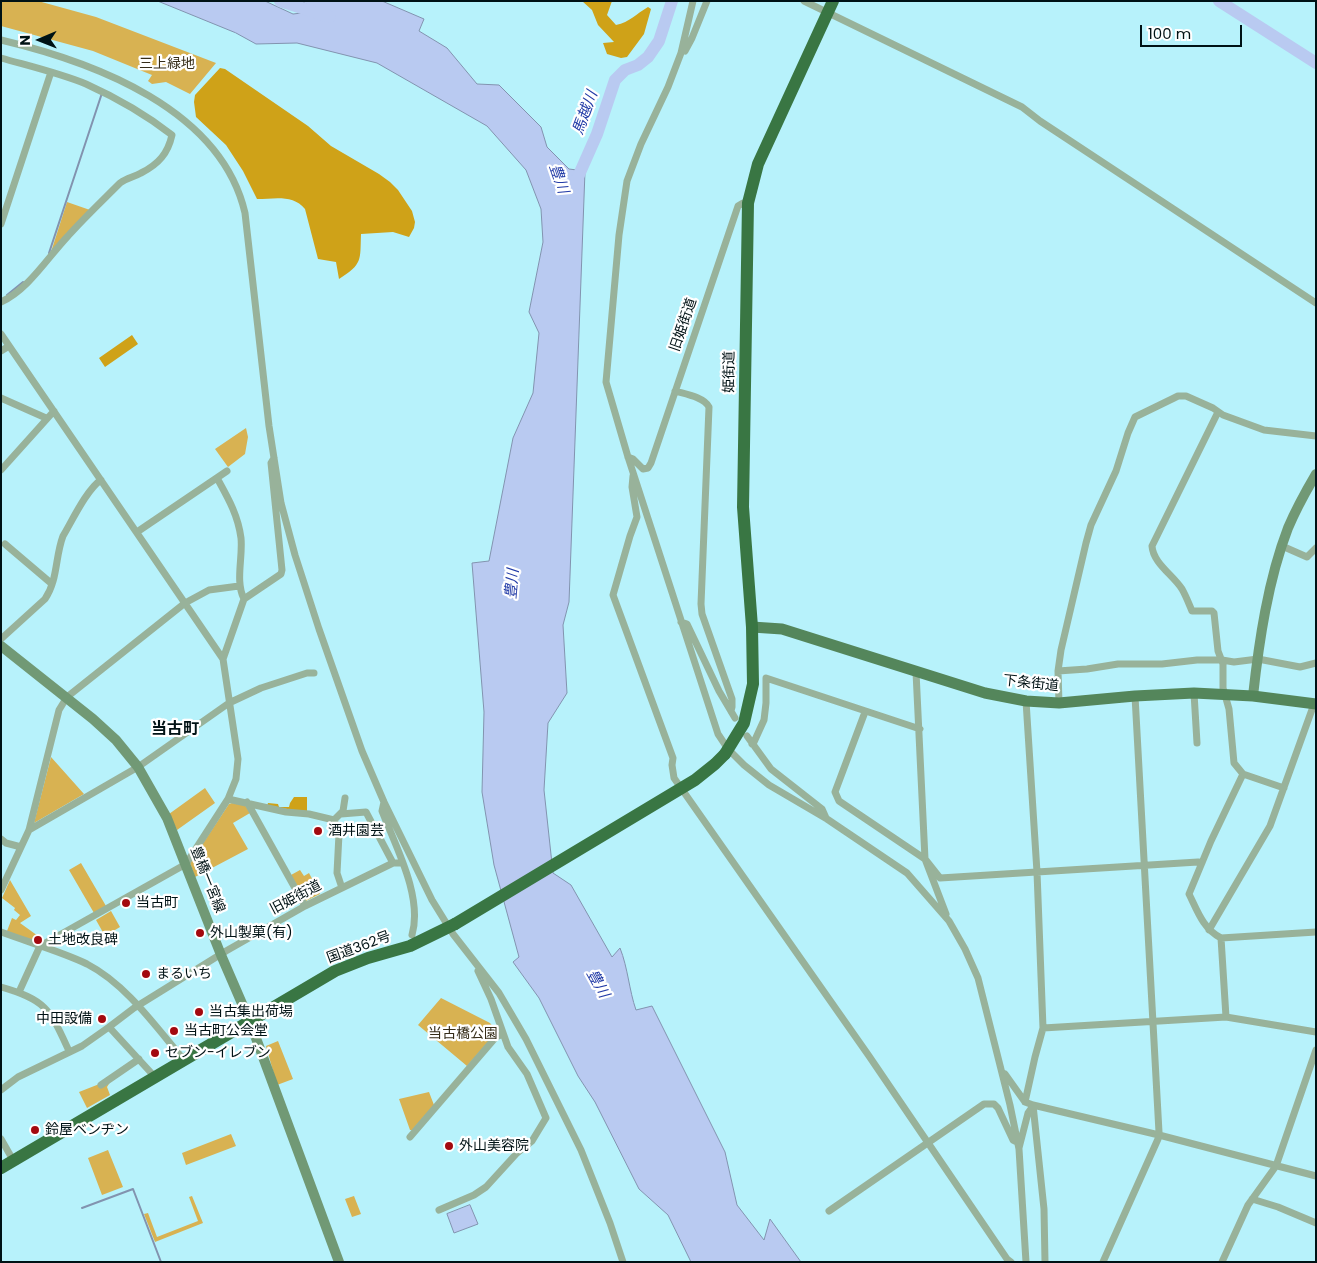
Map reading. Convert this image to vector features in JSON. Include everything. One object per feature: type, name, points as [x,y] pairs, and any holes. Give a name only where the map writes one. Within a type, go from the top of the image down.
[{"type":"highway","name":"姫街道","points":[[726,752],[744,723],[751,697],[752,684],[752,627],[743,507],[748,203],[758,164],[830,7]]},
{"type":"highway","name":"国道362号","points":[[1,1168],[154,1076],[335,971],[368,958],[410,946],[452,926],[695,780],[715,764],[726,752]]},
{"type":"main road","points":[[1253,696],[1264,622],[1282,546],[1296,512],[1316,474]]},
{"type":"main road","name":"下条街道","points":[[752,627],[782,629],[985,694],[1026,701],[1059,702],[1194,693],[1253,696],[1315,704]]},
{"type":"main road","name":"豊橋一宮線","points":[[1,646],[67,697],[116,740],[138,767],[167,818],[221,955],[250,1022],[339,1262]]},
{"type":"street","points":[[693,1],[681,53],[627,181],[618,235],[606,382],[681,622],[718,734],[726,752],[769,784],[827,819],[907,874],[949,922]]},
{"type":"street","points":[[681,53],[685,51],[692,38],[707,1]]},
{"type":"street","points":[[804,1],[830,7],[1022,107],[1055,131],[1316,303]]},
{"type":"street","points":[[1,40],[84,65],[133,88],[177,114],[204,138],[226,167],[238,189],[244,213],[281,503],[319,629],[362,750],[384,802],[432,900],[499,993],[526,1039],[581,1150],[610,1222],[623,1262]]},
{"type":"street","points":[[1,58],[84,83],[147,116],[172,134],[170,148],[164,155],[152,166],[120,183],[67,237],[34,275],[9,298],[1,302]]},
{"type":"street","points":[[1,224],[52,72]]},
{"type":"street","name":"旧姫街道","points":[[628,457],[633,459],[643,469],[648,468],[651,463],[738,206],[748,203]]},
{"type":"street","points":[[1,334],[223,660],[238,769],[228,799],[186,864],[40,946],[19,992]]},
{"type":"street","points":[[1,351],[9,346]]},
{"type":"street","points":[[675,391],[707,403],[709,407],[701,604],[702,614],[732,698],[730,711]]},
{"type":"street","points":[[1059,702],[1058,671],[1061,650],[1086,543],[1116,471],[1128,433],[1136,417],[1178,396],[1186,396],[1218,412],[1264,430],[1316,436]]},
{"type":"street","points":[[1,398],[46,418]]},
{"type":"street","points":[[1,470],[54,411]]},
{"type":"street","points":[[1218,412],[1152,546],[1152,551],[1182,589],[1192,611],[1212,611],[1214,613],[1218,651],[1223,664],[1222,688],[1229,709],[1234,763],[1243,774],[1284,788]]},
{"type":"street","points":[[223,660],[244,599],[281,574],[270,464],[274,457]]},
{"type":"street","points":[[137,532],[227,471]]},
{"type":"street","points":[[633,472],[632,486],[638,517],[630,536],[613,595],[673,758],[674,778],[1011,1262]]},
{"type":"street","points":[[217,478],[234,509],[239,527],[241,551],[239,586],[244,599]]},
{"type":"street","points":[[1,639],[45,599],[56,574],[63,536],[96,483],[101,480]]},
{"type":"street","points":[[5,544],[52,584]]},
{"type":"street","points":[[1282,546],[1307,557],[1316,548]]},
{"type":"street","points":[[1,890],[29,830],[59,710],[67,697],[185,602],[209,590],[239,586]]},
{"type":"street","points":[[681,622],[687,624],[719,691],[735,718]]},
{"type":"street","points":[[1058,671],[1118,664],[1162,664],[1197,660],[1234,662],[1258,659],[1300,667],[1316,663]]},
{"type":"street","points":[[916,672],[925,860],[949,922],[965,949],[978,978],[1001,1069],[1018,1146],[1026,1262]]},
{"type":"street","points":[[29,830],[138,767],[229,703],[261,688],[307,673],[314,673]]},
{"type":"street","points":[[752,744],[764,720],[766,678],[920,729]]},
{"type":"street","points":[[1194,693],[1197,743]]},
{"type":"street","points":[[1103,1262],[1159,1135],[1135,696]]},
{"type":"street","points":[[1025,1102],[1043,1028],[1037,872],[1026,701]]},
{"type":"street","points":[[1209,930],[1270,826],[1315,704]]},
{"type":"street","points":[[865,712],[836,792],[839,800],[925,860],[940,878],[1202,863]]},
{"type":"street","points":[[747,736],[771,769],[822,809],[827,819]]},
{"type":"street","points":[[1243,774],[1189,894],[1201,920],[1209,930],[1221,938],[1316,932]]},
{"type":"street","points":[[334,820],[341,814],[345,798]]},
{"type":"street","points":[[228,799],[334,820]]},
{"type":"street","points":[[247,802],[305,906]]},
{"type":"street","points":[[384,802],[382,811],[415,904],[415,924],[412,935]]},
{"type":"street","points":[[341,814],[366,812],[393,863]]},
{"type":"street","points":[[334,820],[339,834],[336,873],[342,888]]},
{"type":"street","points":[[1,839],[6,843],[21,847]]},
{"type":"street","name":"旧姫街道","points":[[1,1090],[18,1077],[82,1046],[138,1005],[305,906],[393,863],[402,863]]},
{"type":"street","points":[[1,932],[86,964],[103,973],[138,1005],[184,1060]]},
{"type":"street","points":[[1221,938],[1226,1017]]},
{"type":"street","points":[[439,1210],[474,1195],[486,1187],[532,1141],[546,1118],[527,1074],[508,1047],[491,999],[473,959]]},
{"type":"street","points":[[1,987],[19,992],[40,1003],[47,1010],[69,1051]]},
{"type":"street","points":[[1043,1028],[1226,1017],[1316,1032]]},
{"type":"street","points":[[110,1027],[154,1076]]},
{"type":"street","points":[[410,1137],[496,1037],[503,1034]]},
{"type":"street","points":[[1222,1262],[1248,1205],[1276,1166],[1316,1050]]},
{"type":"street","points":[[101,1085],[139,1060]]},
{"type":"street","points":[[1001,1069],[1025,1102],[1033,1105],[1159,1135],[1316,1176]]},
{"type":"street","points":[[829,1211],[984,1104],[994,1104],[998,1108],[1013,1140],[1018,1146]]},
{"type":"street","points":[[1018,1146],[1028,1113],[1033,1105]]},
{"type":"street","points":[[1033,1105],[1044,1209],[1046,1262]]},
{"type":"street","points":[[1,1139],[4,1149],[13,1160]]},
{"type":"street","points":[[1252,1199],[1278,1207],[1316,1223]]},
{"type":"green space","name":"三上緑地","points":[[1,1],[38,1],[96,17],[216,63],[190,94],[166,82],[152,84],[148,81],[152,75],[93,51],[1,26]]},
{"type":"green space","points":[[67,202],[90,210],[50,255]]},
{"type":"green space","points":[[246,428],[248,437],[245,454],[228,467],[215,449]]},
{"type":"green space","points":[[51,757],[84,794],[34,823]]},
{"type":"green space","points":[[205,788],[215,803],[177,830],[169,814]]},
{"type":"green space","points":[[229,804],[245,805],[250,813],[233,823],[248,849],[195,877],[190,863]]},
{"type":"green space","points":[[81,863],[106,906],[94,913],[69,870]]},
{"type":"green space","points":[[300,870],[304,876],[309,873],[320,894],[306,901],[291,875]]},
{"type":"green space","points":[[10,880],[31,916],[20,923],[45,941],[40,944],[7,931],[12,918],[16,920],[20,915],[14,910],[15,908],[2,898]]},
{"type":"green space","points":[[111,911],[120,927],[105,936],[96,920]]},
{"type":"green space","name":"当古橋公園","points":[[441,998],[490,1023],[495,1029],[494,1035],[467,1066],[418,1025]]},
{"type":"green space","points":[[278,1041],[293,1079],[277,1085],[266,1046]]},
{"type":"green space","points":[[112,1079],[107,1087],[110,1095],[87,1108],[79,1092]]},
{"type":"green space","points":[[429,1092],[434,1105],[410,1130],[399,1099]]},
{"type":"green space","points":[[231,1134],[236,1146],[186,1165],[182,1153]]},
{"type":"green space","points":[[108,1150],[123,1187],[102,1195],[88,1158]]},
{"type":"green space","points":[[192,1196],[203,1223],[155,1242],[144,1214],[148,1213],[157,1237],[198,1221],[189,1197]]},
{"type":"green space","points":[[354,1196],[361,1214],[352,1217],[345,1199]]},
{"type":"shaded area","points":[[582,1],[612,1],[607,15],[616,25],[629,20],[648,7],[651,9],[644,34],[627,57],[621,58],[607,54],[603,43],[614,42],[598,25],[592,10]]},
{"type":"shaded area","points":[[220,68],[225,69],[308,126],[331,146],[390,182],[398,190],[412,211],[415,222],[409,237],[393,232],[361,234],[359,261],[339,279],[336,262],[318,259],[305,209],[300,204],[289,199],[257,199],[243,171],[226,145],[196,117],[195,95]]},
{"type":"shaded area","points":[[132,335],[138,344],[105,367],[99,358]]},
{"type":"shaded area","points":[[294,797],[307,797],[307,812],[267,806],[268,803],[278,804],[279,807],[289,807]]},
{"type":"water","points":[[158,1],[265,1],[293,14],[318,11],[301,1],[382,1],[424,19],[419,31],[447,48],[477,84],[499,85],[541,127],[547,147],[569,169],[585,171],[569,602],[563,625],[567,693],[548,723],[544,790],[553,873],[571,885],[612,957],[620,948],[636,1010],[652,1006],[725,1152],[737,1205],[764,1240],[770,1219],[801,1262],[691,1262],[668,1215],[639,1189],[595,1102],[578,1076],[539,998],[513,962],[519,957],[494,865],[482,792],[484,712],[472,563],[489,561],[513,438],[533,393],[539,333],[529,312],[543,242],[541,209],[526,170],[487,126],[377,63],[297,43],[256,44],[236,33]]},
{"type":"water","points":[[470,1205],[478,1224],[454,1233],[447,1214]]},
{"type":"waterway","name":"豊川","points":[[280,1],[330,17]]},
{"type":"waterway","name":"馬越川","points":[[574,186],[597,134],[615,80],[625,70],[638,65],[648,57],[659,41],[672,1]]},
{"type":"waterway","points":[[1219,1],[1316,63]]},
{"type":"waterway","points":[[49,253],[102,93]]},
{"type":"waterway","points":[[7,295],[23,282]]},
{"type":"waterway","points":[[82,1208],[133,1189],[161,1262]]},
{"type":"place","name":"酒井園芸","points":[[318,831]]},
{"type":"place","name":"当古町","points":[[126,903]]},
{"type":"place","name":"外山製菓(有)","points":[[200,933]]},
{"type":"place","name":"土地改良碑","points":[[38,940]]},
{"type":"place","name":"まるいち","points":[[146,974]]},
{"type":"place","name":"当古集出荷場","points":[[199,1012]]},
{"type":"place","name":"中田設備","points":[[102,1019]]},
{"type":"place","name":"当古町公会堂","points":[[174,1031]]},
{"type":"place","name":"セブン-イレブン","points":[[155,1053]]},
{"type":"place","name":"鈴屋ベンヂン","points":[[35,1130]]},
{"type":"place","name":"外山美容院","points":[[449,1146]]},
{"type":"district","name":"当古町","points":[[175,730]]}]
